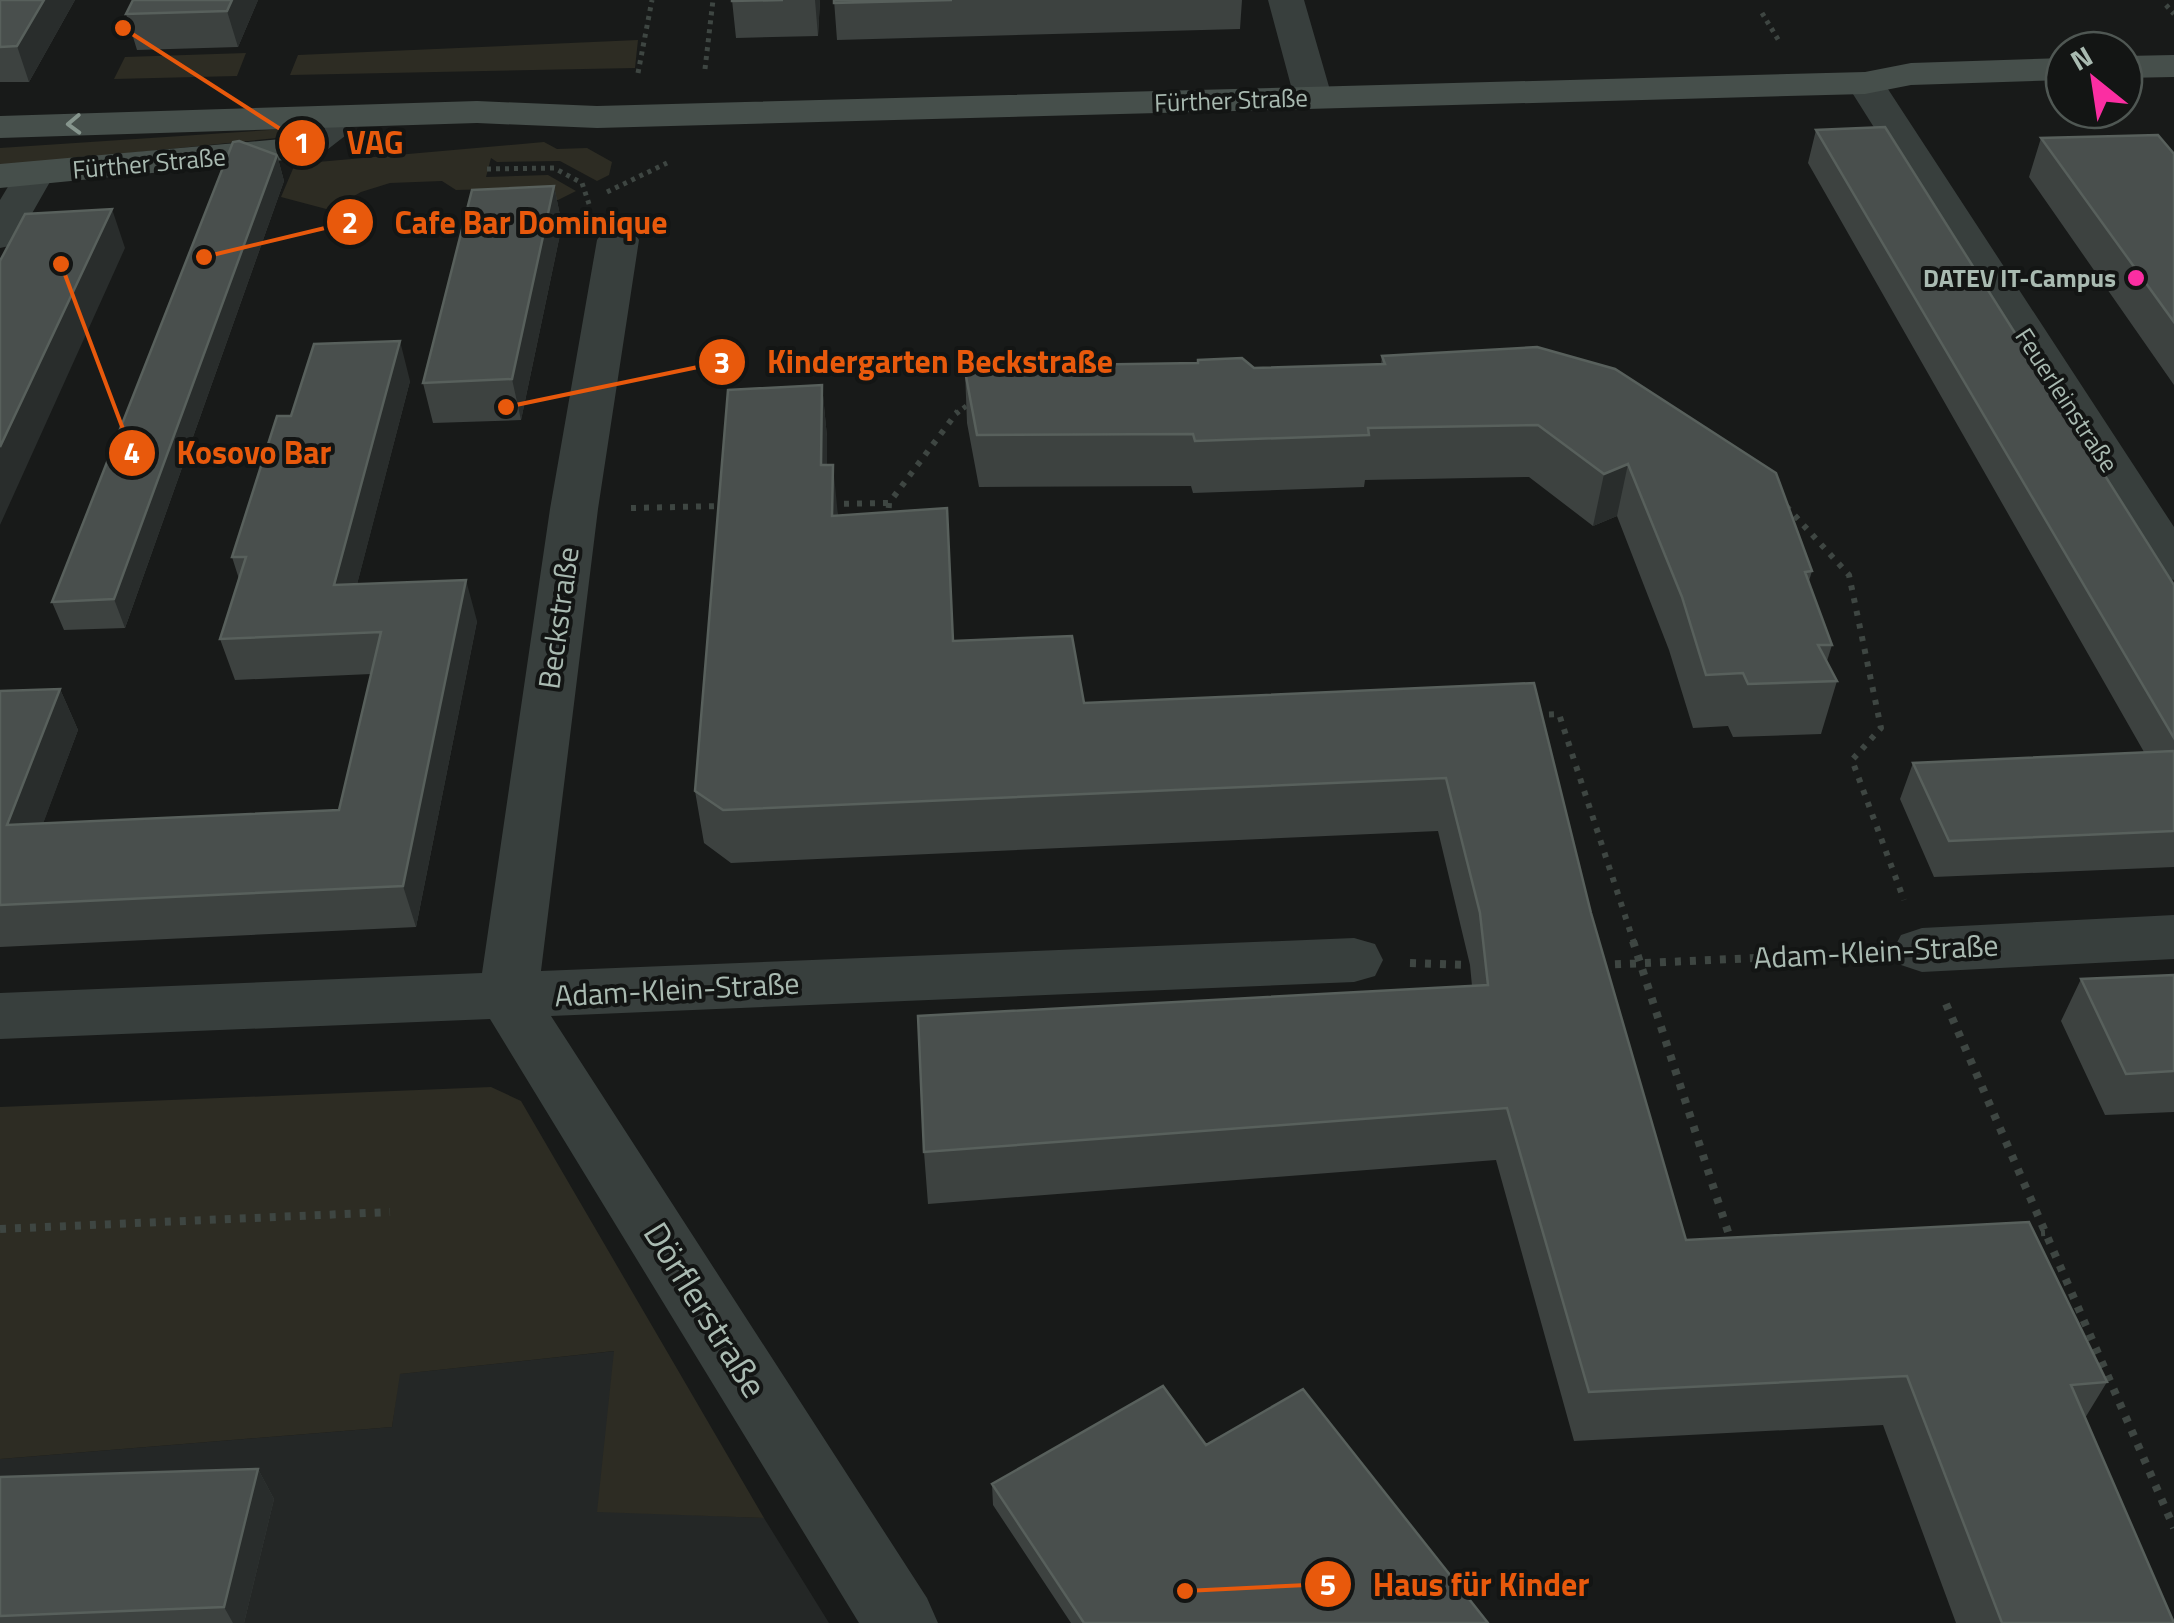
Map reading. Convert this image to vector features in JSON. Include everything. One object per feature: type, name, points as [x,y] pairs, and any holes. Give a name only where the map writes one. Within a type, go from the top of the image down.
[{"type":"main road","points":[[2144,67],[2174,66]]},
{"type":"main road","name":"Fürther Straße","points":[[0,127],[324,132],[597,117],[1865,83],[1912,74],[2044,70]]},
{"type":"main road","name":"Fürther Straße","points":[[1865,83],[1925,96],[2044,98]]},
{"type":"main road","points":[[2144,96],[2174,95]]},
{"type":"main road","name":"Fürther Straße","points":[[17,175],[324,132]]},
{"type":"street","points":[[1286,0],[1313,97]]},
{"type":"street","name":"Feuerleinstraße","points":[[1865,83],[2174,565]]},
{"type":"street","points":[[0,236],[17,175]]},
{"type":"street","name":"Beckstraße","points":[[508,998],[574,509],[618,240]]},
{"type":"street","name":"Adam-Klein-Straße","points":[[1922,950],[2174,937]]},
{"type":"street","name":"Adam-Klein-Straße","points":[[0,1016],[508,998],[1354,960]]},
{"type":"street","name":"Dörflerstraße","points":[[508,998],[901,1623]]},
{"type":"path","points":[[636,82],[652,0]]},
{"type":"path","points":[[704,80],[713,0]]},
{"type":"path","points":[[2166,5],[2174,14]]},
{"type":"path","points":[[1762,13],[1782,46]]},
{"type":"path","points":[[487,169],[554,168],[582,183],[588,202]]},
{"type":"path","points":[[888,538],[889,503],[961,407],[977,400]]},
{"type":"path","points":[[1782,502],[1849,575],[1881,728],[1852,760],[1922,950],[2174,1528]]},
{"type":"path","points":[[830,504],[889,503]]},
{"type":"path","points":[[574,509],[732,506]]},
{"type":"path","points":[[1519,716],[1559,714],[1732,1244]]},
{"type":"path","name":"Adam-Klein-Straße","points":[[1594,966],[1922,950]]},
{"type":"path","points":[[0,1230],[390,1212]]},
{"type":"path","points":[[2006,1234],[2045,1232]]},
{"type":"shaded area","points":[[638,40],[635,68],[290,75],[298,55]]},
{"type":"shaded area","points":[[246,53],[237,76],[114,79],[125,57]]},
{"type":"shaded area","points":[[307,130],[307,135],[0,166],[0,148]]},
{"type":"shaded area","points":[[544,142],[557,149],[587,148],[612,162],[609,175],[597,181],[560,161],[497,162],[491,158],[486,177],[548,175],[576,191],[558,200],[517,201],[496,189],[456,190],[442,181],[390,183],[361,192],[330,210],[281,197],[295,164]]},
{"type":"shaded area","points":[[491,1087],[521,1101],[764,1518],[597,1512],[614,1351],[400,1374],[392,1427],[0,1459],[0,1107]]},
{"type":"shaded area","points":[[615,1351],[598,1511],[764,1518],[829,1623],[0,1623],[0,1459],[392,1427],[399,1374]]},
{"type":"building","points":[[0,0],[44,0],[17,46],[0,47]]},
{"type":"building","points":[[133,0],[232,0],[227,11],[126,14]]},
{"type":"building","points":[[834,0],[952,0],[834,3]]},
{"type":"building","points":[[1885,127],[2174,585],[2174,738],[1816,130]]},
{"type":"building","points":[[2158,135],[2174,154],[2174,322],[2041,138]]},
{"type":"building","points":[[233,142],[277,155],[114,599],[52,602]]},
{"type":"building","points":[[554,186],[512,379],[423,383],[472,190]]},
{"type":"building","points":[[112,209],[0,447],[0,261],[25,214]]},
{"type":"building","points":[[400,341],[334,585],[466,580],[403,886],[0,905],[0,691],[60,689],[7,825],[339,810],[381,632],[220,639],[246,557],[232,557],[277,416],[291,416],[314,344]]},
{"type":"building","points":[[1537,347],[1615,369],[1776,473],[1812,571],[1805,572],[1832,645],[1818,645],[1837,681],[1748,684],[1743,673],[1706,675],[1682,597],[1628,464],[1604,474],[1538,425],[1368,428],[1369,435],[1195,441],[1193,434],[977,435],[965,371],[996,370],[996,366],[1198,363],[1242,358],[1254,368],[1385,364],[1382,356]]},
{"type":"building","points":[[822,385],[821,465],[833,465],[832,516],[947,508],[953,641],[1072,636],[1084,703],[1534,683],[1591,913],[1686,1240],[2029,1222],[2107,1382],[2071,1385],[2174,1623],[2002,1623],[1907,1376],[1589,1392],[1507,1108],[924,1152],[918,1016],[1488,985],[1480,913],[1446,778],[723,810],[695,791],[728,390]]},
{"type":"building","points":[[2174,751],[2174,831],[1949,841],[1913,763]]},
{"type":"building","points":[[2174,975],[2174,1071],[2126,1074],[2081,979]]},
{"type":"building","points":[[1163,1386],[1206,1445],[1303,1389],[1488,1623],[1084,1623],[992,1484]]},
{"type":"building","points":[[258,1469],[224,1607],[0,1616],[0,1477]]},
{"type":"place","name":"VAG","points":[[123,28]]},
{"type":"place","name":"Cafe Bar Dominique","points":[[204,257]]},
{"type":"place","name":"Kosovo Bar","points":[[61,264]]},
{"type":"place","name":"DATEV IT-Campus","points":[[2136,278]]},
{"type":"place","name":"Kindergarten Beckstraße","points":[[506,407]]},
{"type":"place","name":"Haus für Kinder","points":[[1185,1591]]}]
